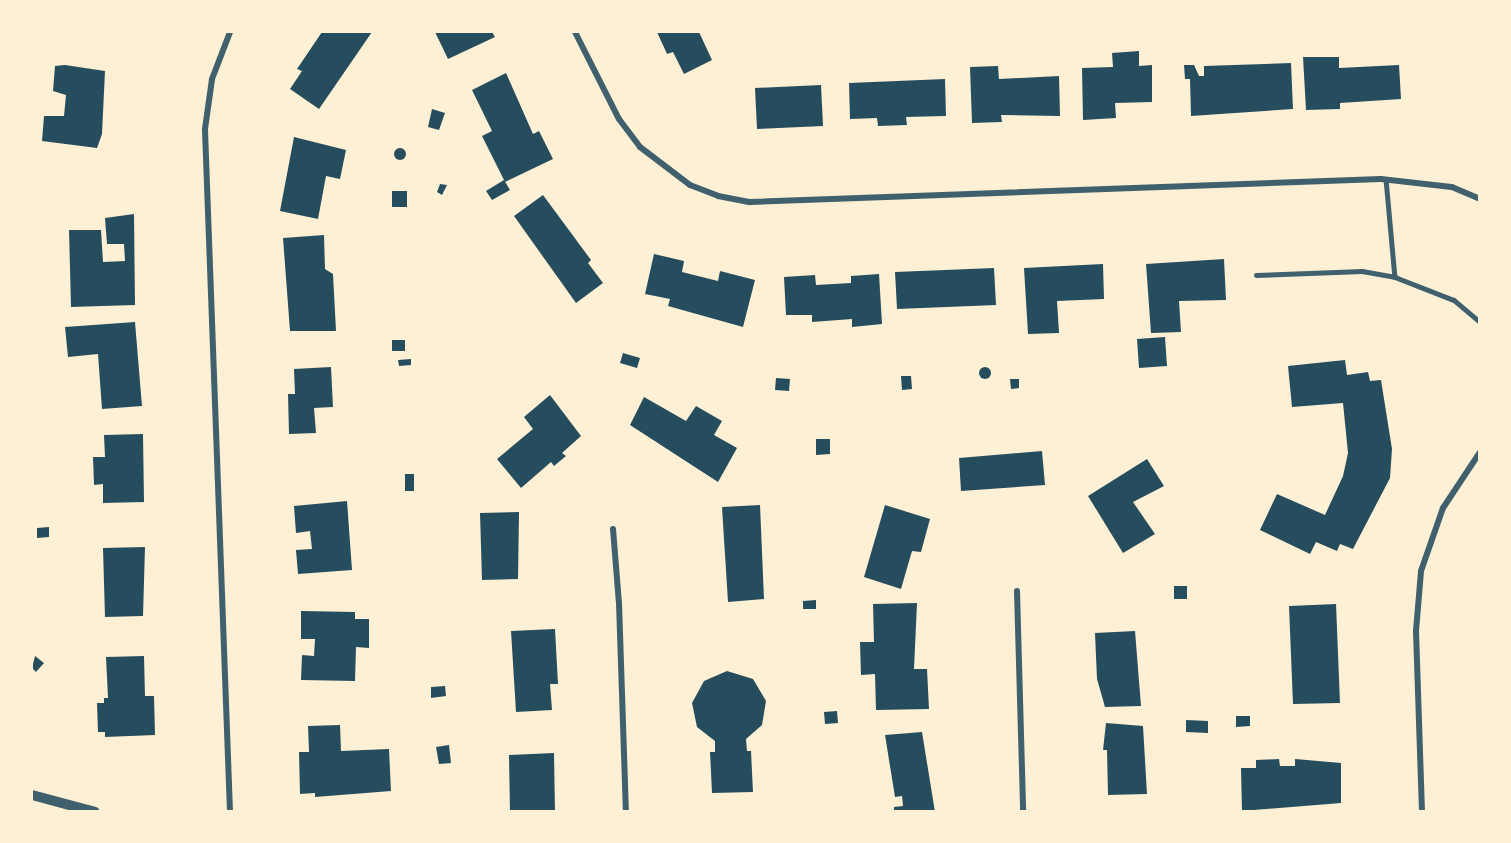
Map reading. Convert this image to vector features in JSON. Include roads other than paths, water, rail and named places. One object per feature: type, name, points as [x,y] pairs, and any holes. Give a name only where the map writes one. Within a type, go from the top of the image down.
[{"type":"street","points":[[230,32],[212,79],[205,129],[230,812]]},
{"type":"street","points":[[575,32],[618,119],[640,147],[690,185],[740,200],[1386,179],[1452,187],[1479,199]]},
{"type":"street","points":[[1422,812],[1416,631],[1421,571],[1443,508],[1478,457]]},
{"type":"street","points":[[613,528],[619,603],[626,812]]},
{"type":"street","points":[[1017,591],[1023,812]]},
{"type":"street","points":[[32,795],[95,812]]},
{"type":"lane","points":[[1386,179],[1395,277]]},
{"type":"lane","points":[[1256,275],[1362,271],[1395,277],[1454,300],[1479,322]]}]
